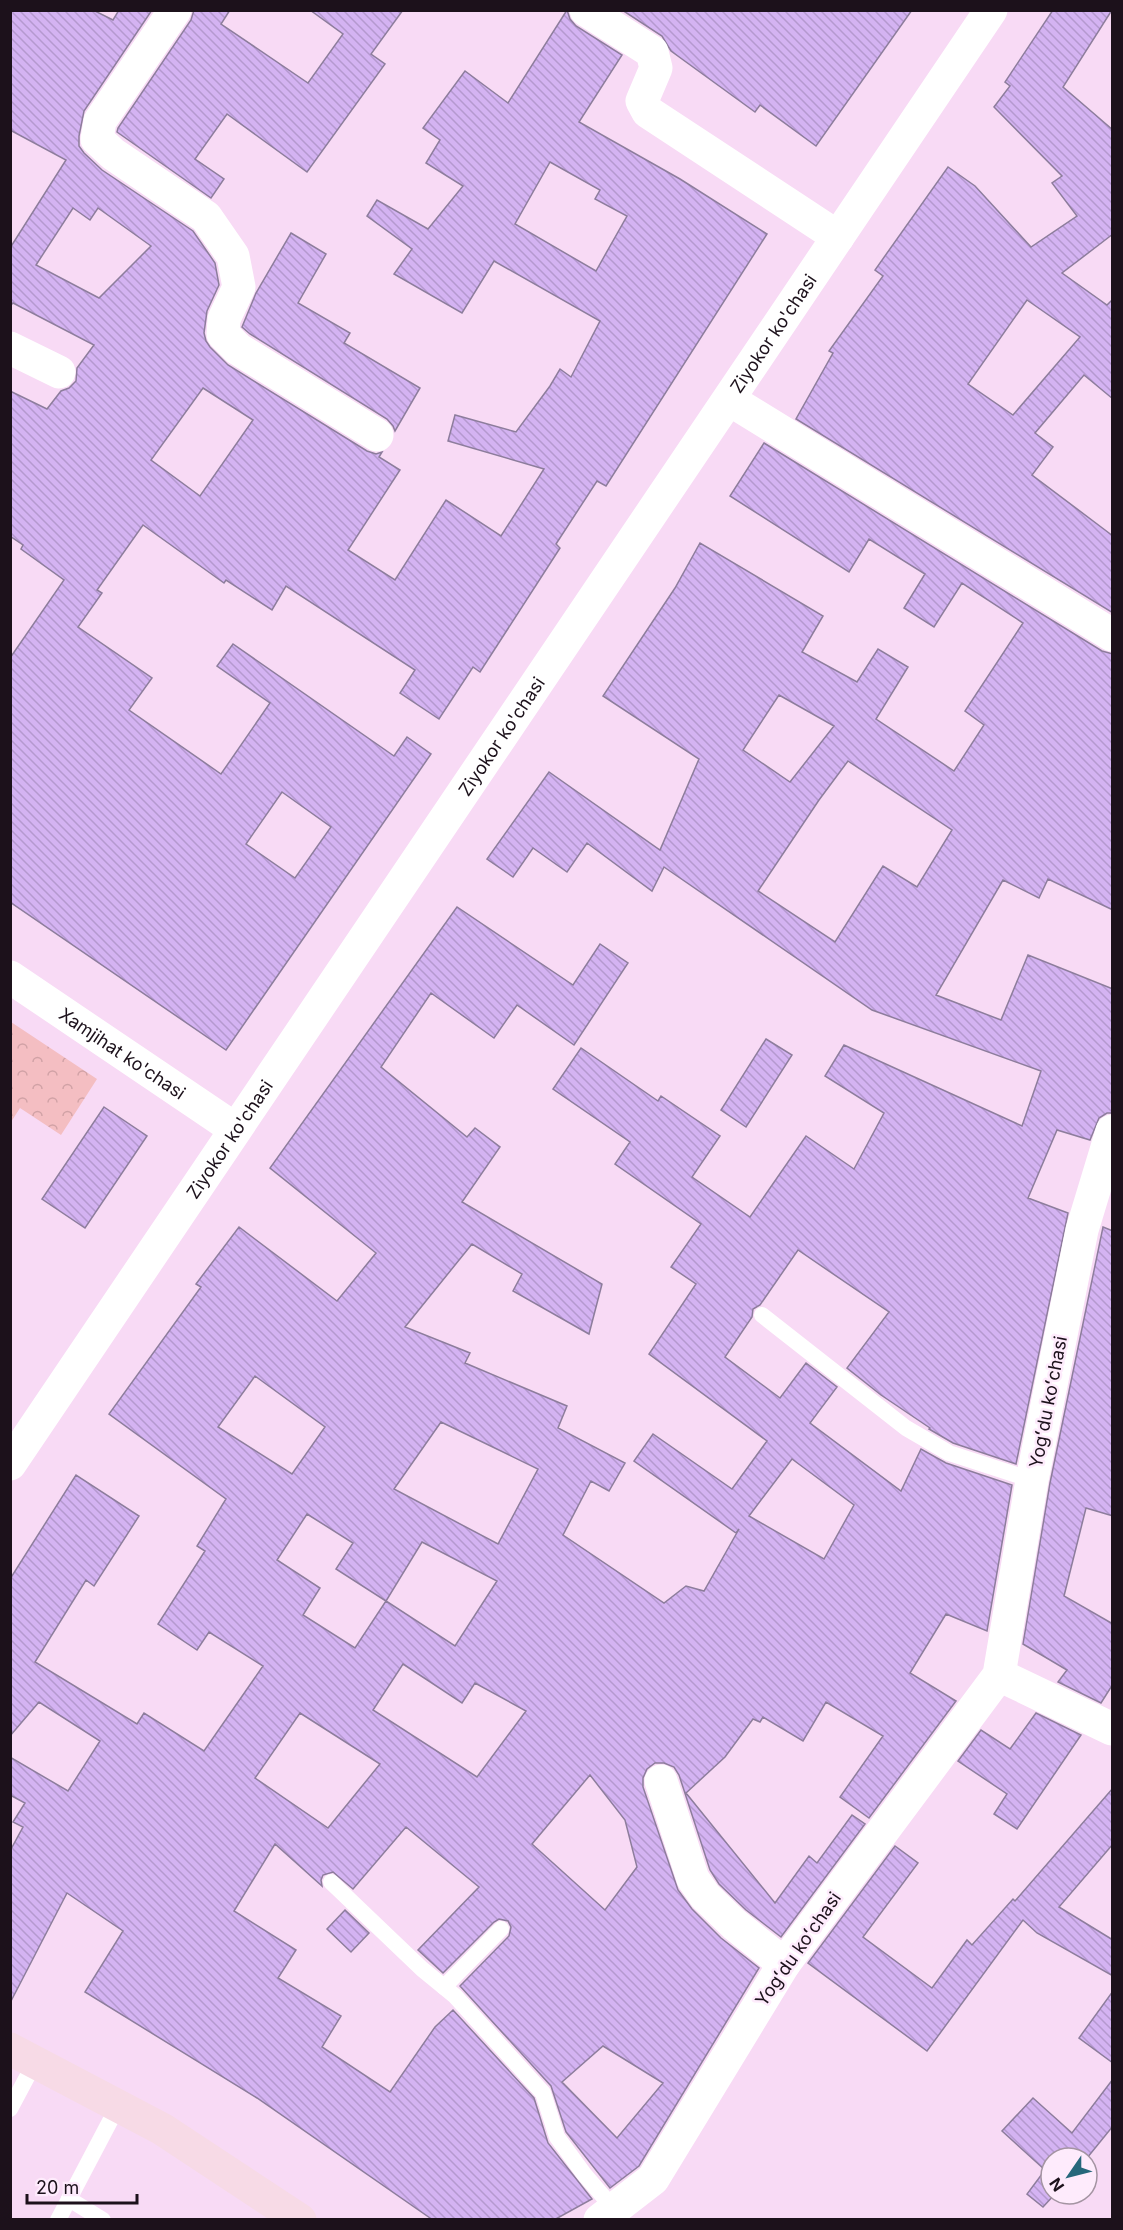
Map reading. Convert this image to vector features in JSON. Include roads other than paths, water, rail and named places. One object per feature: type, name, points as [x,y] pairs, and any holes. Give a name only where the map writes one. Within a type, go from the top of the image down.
[{"type":"main road","points":[[23,2055],[162,2129],[300,2220]]},
{"type":"street","points":[[175,10],[100,121],[98,139],[113,154],[206,217],[234,256],[239,287],[224,320],[223,334],[238,349],[376,435]]},
{"type":"street","points":[[586,10],[652,52],[656,68],[642,101],[648,112],[838,237]]},
{"type":"street","name":"Ziyokor ko'chasi","points":[[10,1464],[991,10]]},
{"type":"street","points":[[10,348],[59,372]]},
{"type":"street","points":[[730,400],[1113,635]]},
{"type":"street","name":"Xamjihat ko'chasi","points":[[10,977],[235,1129]]},
{"type":"street","name":"Yogʻdu koʻchasi","points":[[607,2214],[653,2179],[784,1964],[999,1675],[1032,1480],[1082,1230],[1113,1131]]},
{"type":"street","points":[[999,1675],[1113,1729]]},
{"type":"street","points":[[661,1782],[693,1879],[712,1903],[784,1964]]},
{"type":"lane","points":[[762,1315],[906,1428],[950,1453],[1032,1480]]},
{"type":"lane","points":[[331,1882],[444,1987],[543,2093],[557,2137],[584,2174],[607,2214]]},
{"type":"lane","points":[[444,1987],[501,1929]]},
{"type":"lane","points":[[10,2109],[23,2055]]},
{"type":"lane","points":[[58,2220],[118,2106]]},
{"type":"lane","points":[[69,2199],[103,2220]]}]
